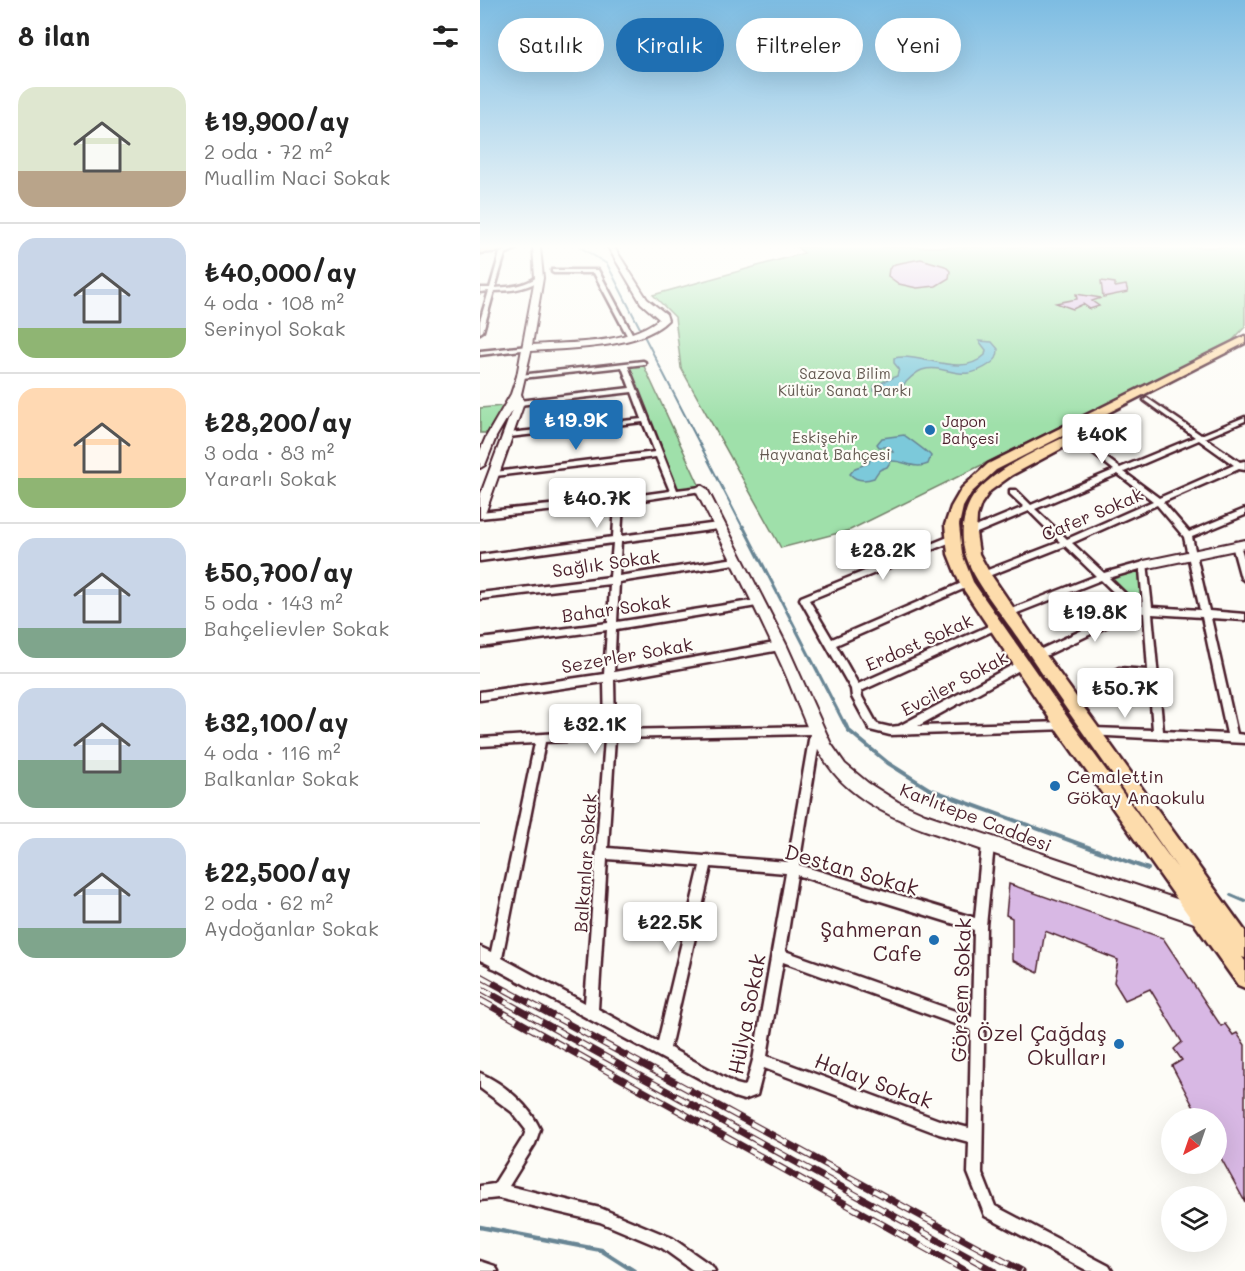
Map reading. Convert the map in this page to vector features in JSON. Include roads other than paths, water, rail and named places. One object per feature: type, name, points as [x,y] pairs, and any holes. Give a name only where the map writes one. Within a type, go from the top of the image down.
[{"type":"main road","points":[[480,513],[509,435],[535,306]]},
{"type":"main road","points":[[528,348],[631,338],[652,329],[664,320],[663,316],[651,306]]},
{"type":"main road","points":[[530,336],[541,344],[560,345]]},
{"type":"main road","points":[[1245,339],[992,467],[966,491],[957,507],[952,525],[955,554],[967,584],[1064,726],[1245,978]]},
{"type":"main road","points":[[1245,349],[995,480],[975,504],[969,533],[972,554],[983,575],[1092,732],[1239,932],[1245,948]]},
{"type":"main road","points":[[480,465],[486,438],[517,399]]},
{"type":"main road","name":"Karlıtepe Caddesi","points":[[701,489],[735,561],[780,646],[806,702],[816,730],[840,769],[862,788],[892,807],[922,821],[1200,916]]},
{"type":"main road","points":[[1144,565],[1241,545]]},
{"type":"main road","points":[[1064,726],[1092,732]]},
{"type":"street","points":[[480,330],[488,306]]},
{"type":"street","points":[[614,306],[631,338]]},
{"type":"street","points":[[480,353],[528,348]]},
{"type":"street","points":[[522,376],[642,363]]},
{"type":"street","points":[[625,366],[674,493]]},
{"type":"street","points":[[517,399],[634,390]]},
{"type":"street","points":[[1147,400],[1243,466]]},
{"type":"street","points":[[969,533],[1245,419]]},
{"type":"street","points":[[509,435],[647,420]]},
{"type":"street","points":[[1075,437],[1158,501],[1188,536],[1233,738]]},
{"type":"street","points":[[495,474],[660,454]]},
{"type":"street","name":"Cafer Sokak","points":[[983,575],[1065,543],[1243,466]]},
{"type":"street","points":[[480,513],[619,501],[701,489]]},
{"type":"street","points":[[1013,492],[1136,609]]},
{"type":"street","name":"Balkanlar Sokak","points":[[591,1011],[610,734],[609,677],[619,501]]},
{"type":"street","points":[[1188,536],[1245,512]]},
{"type":"street","points":[[480,558],[718,526]]},
{"type":"street","points":[[953,538],[804,599],[856,689],[857,697],[874,726],[882,730],[1064,726]]},
{"type":"street","points":[[1241,545],[1245,578]]},
{"type":"street","name":"Sağlık Sokak","points":[[480,596],[614,580],[735,561]]},
{"type":"street","points":[[1009,613],[1101,577],[1144,565],[1158,734]]},
{"type":"street","points":[[830,645],[967,584]]},
{"type":"street","name":"Bahar Sokak","points":[[480,643],[613,626],[757,603]]},
{"type":"street","points":[[1038,655],[1136,609],[1245,617]]},
{"type":"street","name":"Erdost Sokak","points":[[856,689],[996,626]]},
{"type":"street","name":"Sezerler Sokak","points":[[480,696],[609,677],[780,646]]},
{"type":"street","name":"Evciler Sokak","points":[[901,730],[1023,664]]},
{"type":"street","points":[[1084,690],[1119,672],[1152,674]]},
{"type":"street","points":[[480,742],[610,734],[816,730]]},
{"type":"street","name":"Hülya Sokak","points":[[480,953],[734,1090],[744,1093],[752,1090],[760,1060],[816,730]]},
{"type":"street","points":[[1092,732],[1245,739]]},
{"type":"street","points":[[495,963],[540,739]]},
{"type":"street","name":"Görsem Sokak","points":[[988,844],[981,926],[975,1173],[990,1210],[1104,1271]]},
{"type":"street","name":"Destan Sokak","points":[[603,853],[792,868],[981,926]]},
{"type":"street","points":[[662,1052],[707,860]]},
{"type":"street","points":[[777,954],[978,1026]]},
{"type":"street","name":"Halay Sokak","points":[[760,1060],[939,1127],[975,1137]]},
{"type":"street","points":[[480,1080],[500,1093],[528,1118],[533,1129],[530,1139],[498,1191]]},
{"type":"street","points":[[480,1193],[498,1191],[600,1215],[667,1243],[707,1271]]},
{"type":"street","points":[[480,1269],[489,1271]]},
{"type":"water","points":[[979,341],[992,342],[998,349],[995,360],[979,370],[962,373],[939,369],[922,370],[897,390],[883,393],[874,391],[874,386],[897,376],[899,369],[894,363],[894,358],[917,358],[964,365],[975,362],[985,355],[986,350]]},
{"type":"water","points":[[904,435],[931,456],[928,464],[918,466],[891,461],[874,478],[867,480],[858,479],[850,474],[855,468],[869,463],[871,457],[893,452],[889,447],[879,447],[877,444],[882,438]]},
{"type":"waterway","points":[[629,306],[743,528]]},
{"type":"waterway","points":[[743,526],[844,723]]},
{"type":"waterway","points":[[844,721],[848,730],[888,763],[929,789],[1148,869]]},
{"type":"waterway","points":[[1231,895],[1245,901]]},
{"type":"waterway","points":[[480,1227],[601,1250],[634,1271]]},
{"type":"railway","points":[[480,976],[1022,1271]]},
{"type":"railway","points":[[480,988],[994,1271]]},
{"type":"railway","points":[[480,1000],[966,1271]]},
{"type":"place","name":"Japon Bahçesi","points":[[930,430]]},
{"type":"place","name":"Cemalettin Gökay Anaokulu","points":[[1055,786]]},
{"type":"place","name":"Şahmeran Cafe","points":[[934,940]]},
{"type":"place","name":"Özel Çağdaş Okulları","points":[[1119,1044]]},
{"type":"park label","name":"Sazova Bilim Kültür Sanat Parkı","points":[[845,382]]},
{"type":"park label","name":"Eskişehir Hayvanat Bahçesi","points":[[825,446]]}]
